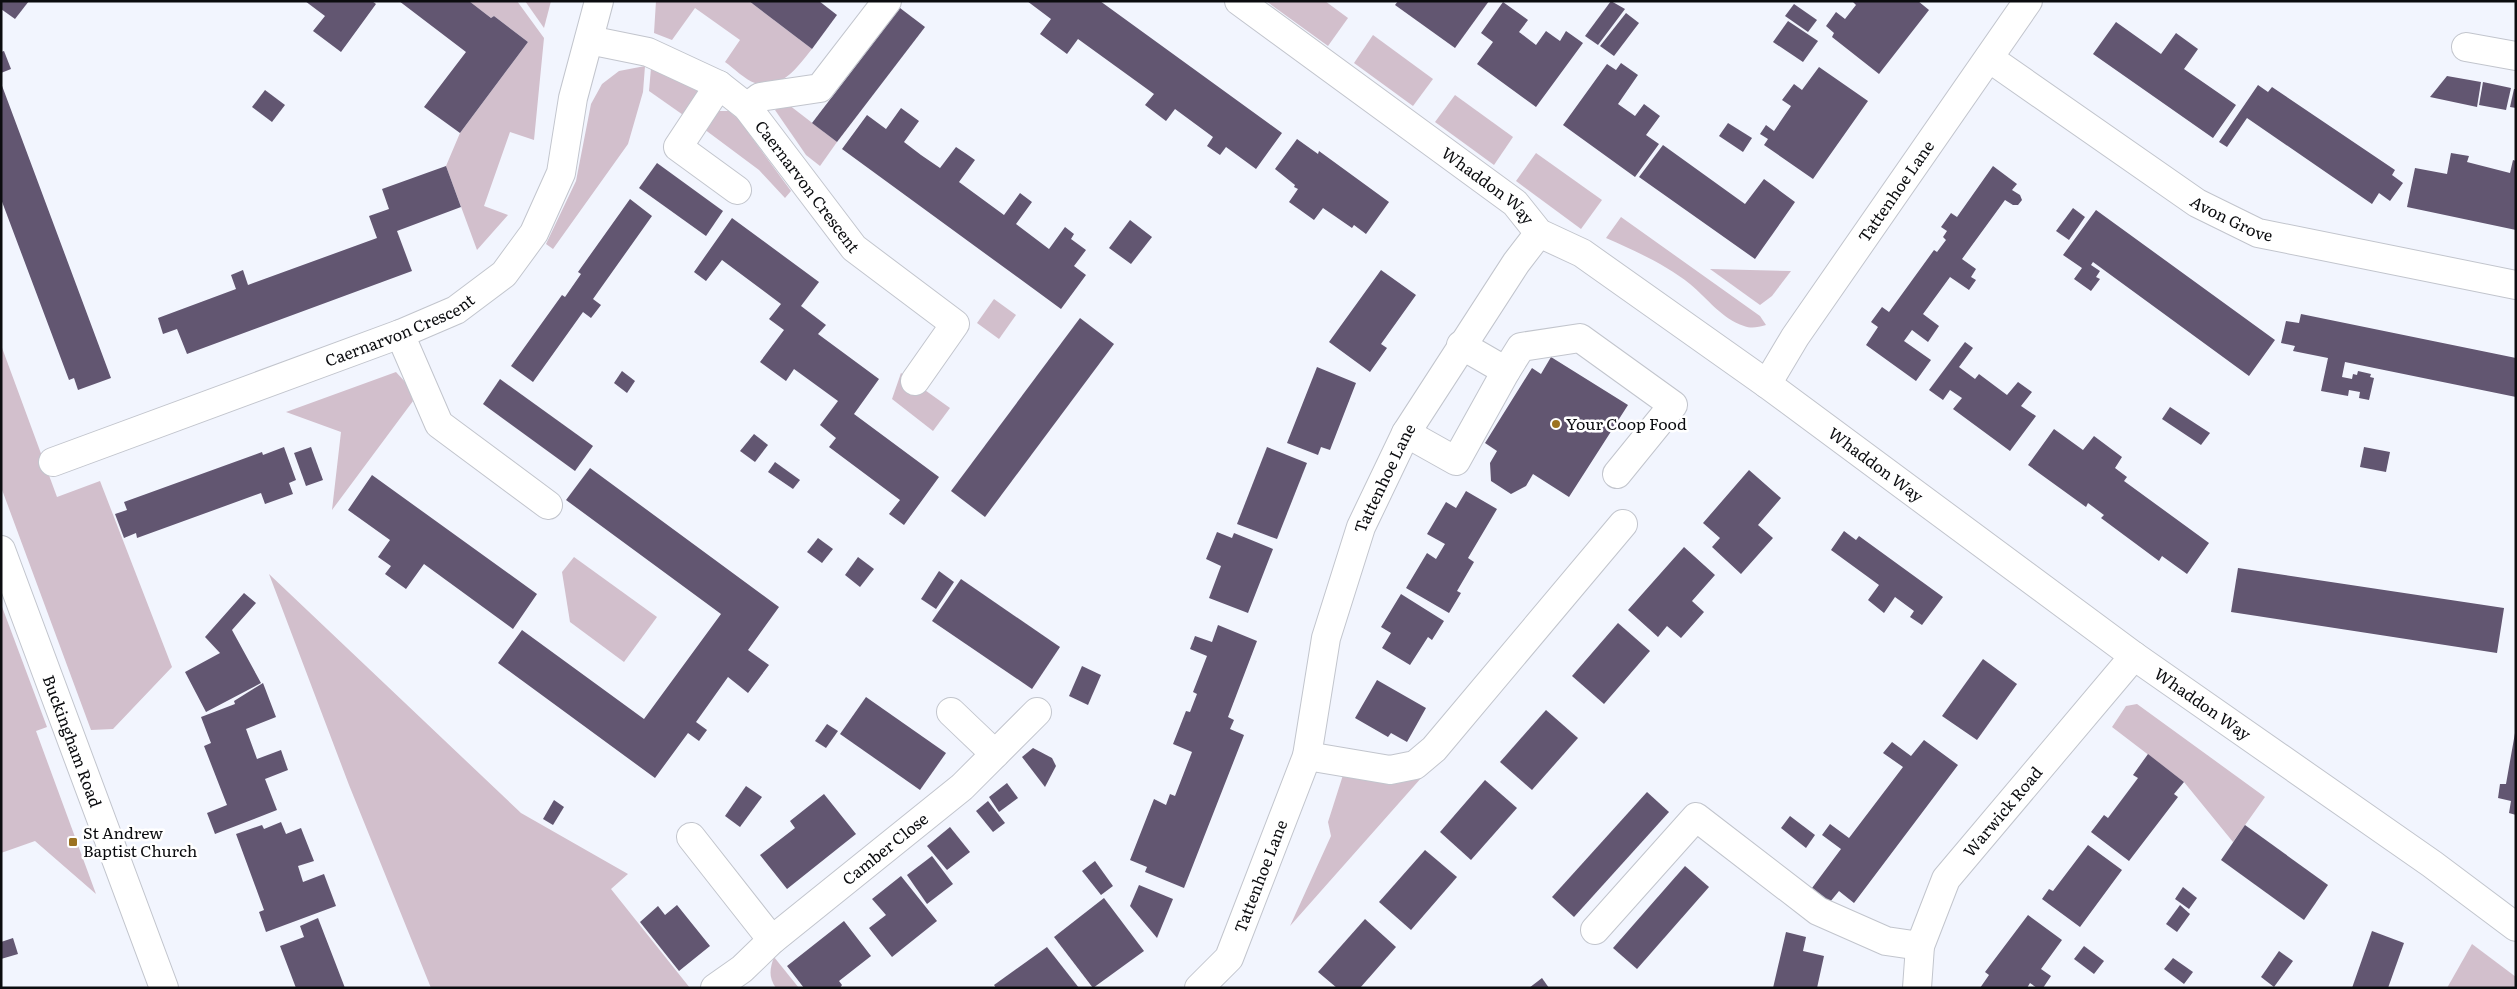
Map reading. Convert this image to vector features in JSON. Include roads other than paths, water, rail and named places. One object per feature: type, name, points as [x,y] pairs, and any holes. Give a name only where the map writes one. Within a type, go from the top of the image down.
[{"type":"street","name":"Caernarvon Crescent","points":[[53,462],[400,334],[456,310],[504,274],[534,233],[561,174],[573,98],[599,1]]},
{"type":"street","points":[[747,107],[760,97],[820,88],[887,1]]},
{"type":"street","name":"Whaddon Way","points":[[1239,1],[1515,203],[1539,233],[1582,253],[1767,384],[2134,656],[2432,864],[2516,927]]},
{"type":"street","name":"Tattenhoe Lane","points":[[1767,384],[1795,337],[2028,1]]},
{"type":"street","name":"Caernarvon Crescent","points":[[589,40],[648,52],[718,85],[747,107],[854,248],[955,324],[915,381]]},
{"type":"street","points":[[2466,47],[2516,56]]},
{"type":"street","name":"Avon Grove","points":[[1989,58],[2197,203],[2258,232],[2516,285]]},
{"type":"street","points":[[718,85],[678,147],[737,190]]},
{"type":"street","name":"Tattenhoe Lane","points":[[1199,988],[1229,958],[1307,756],[1326,638],[1361,527],[1406,433],[1516,263],[1539,233]]},
{"type":"street","points":[[400,334],[439,424],[548,505]]},
{"type":"street","points":[[1406,433],[1456,461],[1521,347],[1580,338],[1673,405],[1616,474]]},
{"type":"street","points":[[1461,346],[1506,371]]},
{"type":"street","points":[[1307,756],[1390,770],[1415,765],[1434,750],[1623,524]]},
{"type":"street","name":"Buckingham Road","points":[[1,550],[164,988]]},
{"type":"street","name":"Warwick Road","points":[[1917,988],[1920,946],[1946,879],[2134,656]]},
{"type":"street","points":[[951,712],[995,754]]},
{"type":"street","name":"Camber Close","points":[[715,988],[749,978],[772,940],[962,787],[1037,712]]},
{"type":"street","points":[[1595,930],[1696,817],[1818,911],[1886,941],[1920,946]]},
{"type":"street","points":[[691,837],[772,940]]},
{"type":"place","name":"Your Coop Food","points":[[1556,424]]},
{"type":"place","name":"St Andrew Baptist Church","points":[[73,842]]}]
